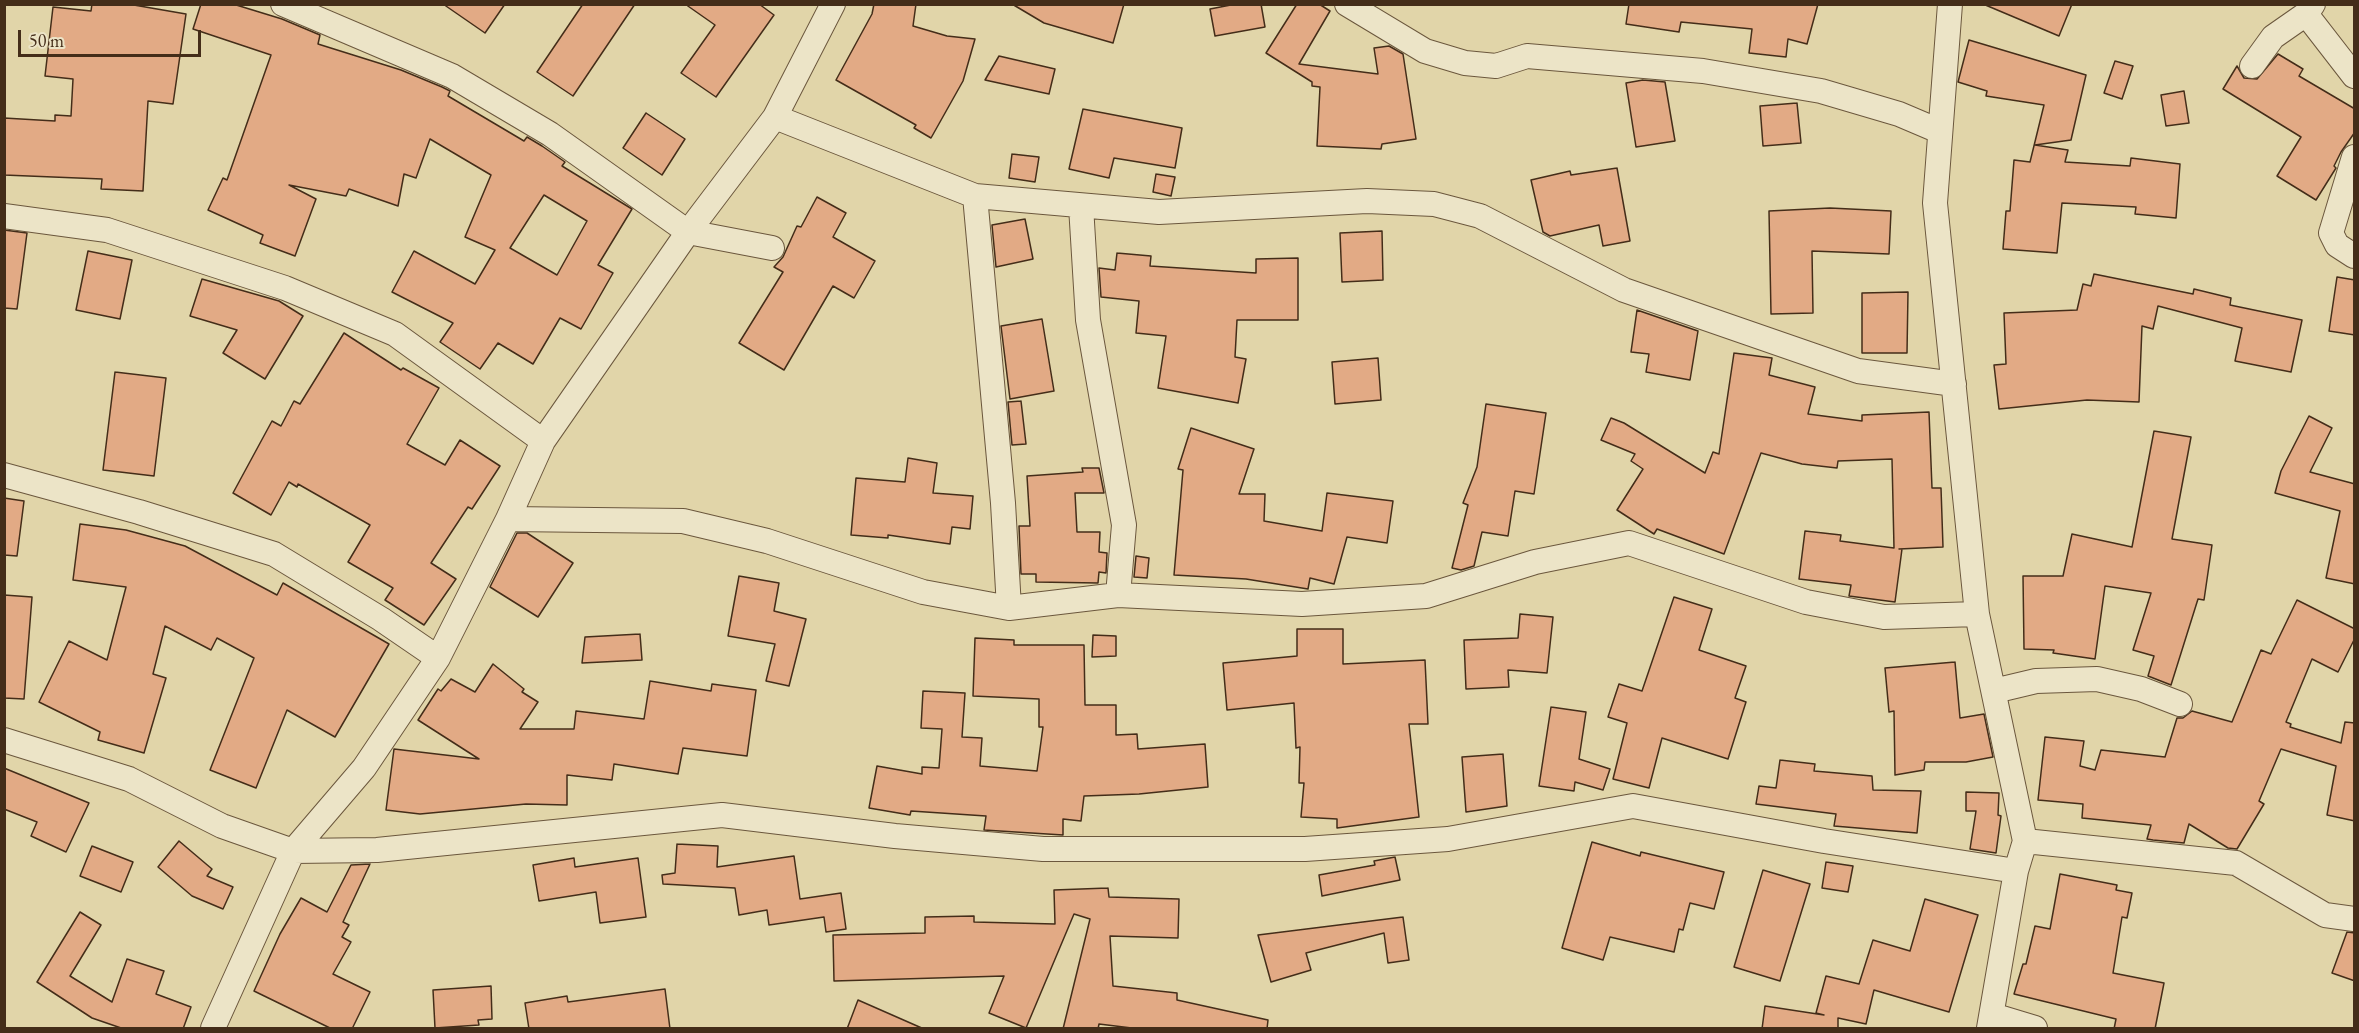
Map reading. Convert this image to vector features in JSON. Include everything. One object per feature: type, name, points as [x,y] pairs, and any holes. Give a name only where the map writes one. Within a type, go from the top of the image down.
[{"type":"street","points":[[284,4],[452,76],[550,134],[688,232],[772,248]]},
{"type":"street","points":[[213,1029],[293,851],[364,768],[438,658],[508,519],[543,441],[688,232],[775,117],[834,4]]},
{"type":"street","points":[[1347,4],[1425,51],[1465,63],[1496,66],[1527,56],[1703,71],[1821,92],[1899,114],[1939,131]]},
{"type":"street","points":[[1950,4],[1935,203],[1977,614],[2025,841],[2016,871],[1991,1022],[2035,1029]]},
{"type":"street","points":[[2252,66],[2273,37],[2309,9],[2355,76]]},
{"type":"street","points":[[775,117],[975,196],[1159,212],[1367,201],[1434,204],[1480,216],[1624,290],[1858,371],[1954,384]]},
{"type":"street","points":[[2355,157],[2331,233],[2337,245],[2355,256]]},
{"type":"street","points":[[975,196],[1003,503],[1009,608]]},
{"type":"street","points":[[1082,206],[1088,320],[1124,525],[1118,595]]},
{"type":"street","points":[[4,216],[107,230],[285,288],[395,334],[543,441]]},
{"type":"street","points":[[4,475],[274,554],[381,619],[438,658]]},
{"type":"street","points":[[508,519],[683,521],[767,541],[923,592],[1009,608],[1118,595],[1302,604],[1426,596],[1535,562],[1629,543],[1806,602],[1884,617],[1977,614]]},
{"type":"street","points":[[1994,691],[2036,681],[2097,679],[2141,689],[2180,704]]},
{"type":"street","points":[[4,740],[129,779],[222,826],[293,851],[388,849],[722,815],[895,836],[1042,849],[1305,849],[1448,839],[1633,806],[1824,841],[2016,871]]},
{"type":"street","points":[[2025,841],[2236,863],[2325,915],[2355,919]]},
{"type":"building","points":[[92,4],[128,4],[186,14],[173,104],[148,101],[143,191],[101,189],[102,179],[4,175],[4,118],[55,121],[55,115],[71,116],[73,79],[45,76],[53,7],[91,11]]},
{"type":"building","points":[[201,4],[233,4],[282,19],[320,35],[318,44],[401,70],[450,91],[448,96],[524,141],[527,137],[542,146],[565,162],[562,166],[632,209],[598,265],[613,273],[581,329],[560,318],[533,364],[498,343],[480,369],[440,342],[453,323],[392,292],[414,251],[475,284],[495,250],[465,237],[491,175],[430,139],[416,178],[404,174],[398,206],[349,189],[346,196],[289,185],[316,199],[295,256],[260,243],[263,235],[208,210],[223,178],[227,180],[271,55],[193,29]],"holes":[[[544,195],[587,221],[557,275],[510,248]]]},
{"type":"building","points":[[443,4],[505,4],[485,33]]},
{"type":"building","points":[[583,4],[635,4],[573,96],[537,72]]},
{"type":"building","points":[[685,4],[759,4],[774,15],[716,97],[681,73],[715,25]]},
{"type":"building","points":[[874,4],[916,4],[913,26],[947,36],[975,39],[963,81],[931,138],[914,128],[916,125],[836,80],[872,14]]},
{"type":"building","points":[[1012,4],[1124,4],[1113,43],[1044,23]]},
{"type":"building","points":[[1236,4],[1261,4],[1265,27],[1215,36],[1210,9]]},
{"type":"building","points":[[1297,4],[1319,4],[1330,11],[1299,64],[1378,74],[1374,48],[1389,46],[1403,54],[1416,139],[1382,144],[1381,149],[1317,146],[1320,87],[1312,86],[1312,82],[1266,53]]},
{"type":"building","points":[[1629,4],[1818,4],[1807,44],[1788,39],[1786,57],[1749,53],[1752,29],[1681,22],[1679,32],[1626,24]]},
{"type":"building","points":[[1983,4],[2072,4],[2059,36]]},
{"type":"building","points":[[1969,40],[2086,75],[2071,140],[2035,145],[2068,150],[2065,162],[2130,166],[2131,158],[2180,164],[2176,218],[2135,214],[2136,207],[2062,203],[2057,253],[2003,249],[2006,211],[2010,211],[2014,160],[2030,162],[2044,105],[1986,96],[1987,91],[1958,82]]},
{"type":"building","points":[[2278,54],[2303,69],[2299,76],[2355,109],[2355,132],[2341,152],[2334,166],[2336,168],[2316,200],[2277,176],[2301,137],[2223,89],[2237,66],[2244,78],[2257,79]]},
{"type":"building","points":[[999,56],[1055,69],[1049,94],[985,80]]},
{"type":"building","points":[[2115,61],[2133,66],[2122,99],[2104,93]]},
{"type":"building","points":[[1643,80],[1665,82],[1675,141],[1636,147],[1626,83]]},
{"type":"building","points":[[2184,91],[2189,123],[2166,126],[2161,95]]},
{"type":"building","points":[[1797,103],[1801,143],[1763,146],[1760,106]]},
{"type":"building","points":[[1083,109],[1182,128],[1175,168],[1114,158],[1109,178],[1069,169]]},
{"type":"building","points":[[646,113],[685,139],[662,175],[623,148]]},
{"type":"building","points":[[1012,154],[1039,157],[1035,182],[1009,178]]},
{"type":"building","points":[[1617,168],[1630,241],[1603,246],[1599,225],[1550,236],[1543,232],[1531,180],[1570,171],[1571,175]]},
{"type":"building","points":[[1156,174],[1175,177],[1171,196],[1153,192]]},
{"type":"building","points":[[817,197],[846,213],[833,237],[875,261],[854,298],[833,286],[784,370],[739,343],[783,272],[774,267],[783,257],[797,226],[801,227]]},
{"type":"building","points":[[1830,208],[1891,211],[1889,254],[1812,251],[1813,313],[1771,314],[1769,211]]},
{"type":"building","points":[[1025,219],[1033,259],[996,267],[992,225]]},
{"type":"building","points":[[4,230],[27,233],[17,309],[4,308]]},
{"type":"building","points":[[1382,231],[1383,280],[1342,282],[1340,233]]},
{"type":"building","points":[[88,251],[132,260],[120,319],[76,310]]},
{"type":"building","points":[[1117,253],[1151,256],[1150,266],[1256,273],[1256,259],[1298,258],[1298,320],[1237,320],[1235,357],[1246,359],[1238,403],[1158,388],[1166,336],[1136,333],[1139,301],[1101,297],[1099,268],[1115,270]]},
{"type":"building","points":[[2094,274],[2193,294],[2194,289],[2231,298],[2230,305],[2302,320],[2291,372],[2235,361],[2242,328],[2158,306],[2153,329],[2142,326],[2139,402],[2087,400],[1999,409],[1994,365],[2006,364],[2004,313],[2077,310],[2083,284],[2091,286]]},
{"type":"building","points":[[2337,277],[2355,280],[2355,335],[2329,331]]},
{"type":"building","points":[[202,279],[279,301],[303,316],[265,379],[223,353],[237,330],[190,316]]},
{"type":"building","points":[[1908,292],[1907,353],[1862,353],[1862,293]]},
{"type":"building","points":[[1637,310],[1698,331],[1690,380],[1646,372],[1649,354],[1631,352]]},
{"type":"building","points":[[1042,319],[1054,391],[1010,399],[1001,326]]},
{"type":"building","points":[[344,333],[401,370],[403,368],[439,388],[407,444],[445,465],[460,440],[500,466],[472,509],[468,507],[431,563],[456,579],[424,625],[385,600],[393,588],[348,562],[370,525],[298,484],[297,487],[289,482],[271,515],[233,493],[272,421],[281,426],[294,401],[300,404]]},
{"type":"building","points":[[1734,353],[1772,358],[1769,375],[1815,387],[1808,414],[1862,421],[1862,415],[1929,412],[1932,488],[1941,488],[1943,547],[1899,549],[1902,549],[1895,602],[1849,596],[1851,585],[1799,579],[1805,531],[1841,535],[1840,541],[1894,548],[1892,459],[1838,461],[1837,468],[1802,464],[1761,453],[1724,554],[1657,529],[1654,534],[1617,510],[1643,469],[1631,461],[1635,454],[1601,440],[1611,418],[1624,423],[1705,473],[1713,452],[1719,454]]},
{"type":"building","points":[[1378,358],[1381,400],[1335,404],[1332,362]]},
{"type":"building","points":[[115,372],[166,378],[154,476],[103,470]]},
{"type":"building","points":[[1021,401],[1026,444],[1012,445],[1008,402]]},
{"type":"building","points":[[1486,404],[1546,413],[1534,494],[1515,491],[1508,536],[1482,532],[1474,566],[1461,570],[1452,568],[1468,505],[1463,503],[1477,467]]},
{"type":"building","points":[[2309,416],[2332,428],[2310,472],[2355,484],[2355,584],[2326,578],[2340,511],[2275,493],[2281,471]]},
{"type":"building","points":[[1191,428],[1254,449],[1239,494],[1265,494],[1264,521],[1322,531],[1327,493],[1393,501],[1387,543],[1347,537],[1334,584],[1310,578],[1308,589],[1246,579],[1174,575],[1183,470],[1178,469]]},
{"type":"building","points":[[2154,431],[2191,437],[2172,539],[2212,545],[2204,600],[2198,599],[2171,685],[2148,676],[2154,656],[2133,650],[2151,593],[2105,586],[2095,659],[2053,653],[2054,650],[2024,649],[2023,576],[2063,576],[2072,534],[2132,547]]},
{"type":"building","points":[[908,458],[937,463],[933,493],[973,496],[970,529],[952,527],[950,544],[888,535],[888,538],[851,535],[856,478],[905,482]]},
{"type":"building","points":[[1082,468],[1099,468],[1104,493],[1075,493],[1077,532],[1100,532],[1099,552],[1107,553],[1106,573],[1099,572],[1098,583],[1036,582],[1036,574],[1021,574],[1019,526],[1030,526],[1027,476],[1083,472]]},
{"type":"building","points":[[4,498],[24,501],[17,556],[4,555]]},
{"type":"building","points":[[80,524],[126,530],[185,546],[277,595],[283,583],[389,644],[335,737],[287,710],[256,788],[210,770],[254,658],[217,638],[211,650],[165,626],[153,674],[166,678],[144,753],[98,740],[100,732],[39,702],[69,641],[107,660],[126,587],[73,580]]},
{"type":"building","points":[[517,533],[527,533],[573,563],[538,617],[490,587]]},
{"type":"building","points":[[1136,556],[1149,558],[1147,578],[1134,577]]},
{"type":"building","points":[[739,576],[779,583],[774,611],[806,619],[789,686],[766,681],[775,644],[728,636]]},
{"type":"building","points":[[4,595],[32,597],[24,699],[4,698]]},
{"type":"building","points":[[1674,597],[1712,609],[1699,650],[1746,666],[1735,698],[1746,702],[1728,759],[1662,738],[1649,788],[1613,779],[1627,723],[1608,717],[1619,684],[1642,691]]},
{"type":"building","points":[[2297,600],[2355,629],[2355,638],[2338,672],[2312,659],[2286,722],[2291,724],[2290,727],[2341,743],[2345,722],[2355,723],[2355,821],[2327,815],[2336,766],[2281,749],[2259,801],[2264,804],[2237,849],[2228,848],[2189,824],[2184,843],[2153,840],[2147,839],[2151,825],[2082,818],[2083,804],[2038,800],[2045,737],[2084,741],[2080,766],[2095,770],[2101,750],[2165,757],[2177,718],[2183,718],[2192,711],[2232,722],[2261,650],[2271,654]]},
{"type":"building","points":[[1520,614],[1553,617],[1547,673],[1508,670],[1509,687],[1466,689],[1464,640],[1518,638]]},
{"type":"building","points":[[1297,629],[1343,629],[1343,664],[1425,660],[1428,724],[1409,724],[1419,817],[1337,828],[1337,819],[1301,817],[1304,783],[1299,783],[1300,747],[1296,748],[1294,703],[1227,710],[1223,663],[1297,656]]},
{"type":"building","points":[[640,634],[642,660],[582,663],[585,637]]},
{"type":"building","points":[[1093,635],[1116,636],[1116,656],[1092,657]]},
{"type":"building","points":[[975,638],[1014,640],[1014,645],[1084,645],[1085,705],[1116,705],[1116,735],[1137,734],[1138,749],[1205,744],[1208,787],[1139,794],[1084,796],[1081,821],[1063,819],[1063,835],[984,830],[986,816],[911,811],[910,815],[869,808],[877,766],[922,774],[922,767],[939,768],[942,729],[921,728],[923,691],[965,693],[962,737],[982,738],[980,766],[1037,771],[1043,727],[1039,727],[1039,699],[973,696]]},
{"type":"building","points":[[1955,662],[1960,718],[1984,714],[1993,757],[1966,762],[1925,762],[1924,770],[1895,775],[1894,711],[1889,712],[1885,668]]},
{"type":"building","points":[[493,664],[524,689],[522,692],[538,702],[520,729],[574,729],[576,711],[644,719],[650,681],[711,691],[712,684],[756,690],[747,756],[683,748],[678,774],[614,764],[612,780],[567,775],[567,805],[526,804],[420,814],[386,810],[394,749],[479,759],[418,720],[438,689],[441,691],[451,679],[475,692]]},
{"type":"building","points":[[1551,707],[1586,712],[1579,759],[1610,769],[1603,790],[1575,782],[1574,791],[1539,786]]},
{"type":"building","points":[[1503,754],[1507,806],[1466,812],[1462,757]]},
{"type":"building","points":[[1780,760],[1815,764],[1814,771],[1872,776],[1873,790],[1921,791],[1917,833],[1834,826],[1836,814],[1756,804],[1759,786],[1776,788]]},
{"type":"building","points":[[4,768],[89,803],[66,852],[31,836],[37,822],[4,809]]},
{"type":"building","points":[[1966,792],[1999,793],[1998,815],[2001,816],[1996,853],[1970,849],[1976,811],[1966,811]]},
{"type":"building","points":[[179,841],[212,869],[207,876],[233,887],[223,909],[192,896],[158,867]]},
{"type":"building","points":[[1592,842],[1640,856],[1641,852],[1724,872],[1714,909],[1690,903],[1683,930],[1679,929],[1674,952],[1610,937],[1603,960],[1562,948]]},
{"type":"building","points":[[677,844],[718,846],[717,867],[794,856],[800,899],[841,893],[846,929],[826,932],[824,917],[769,925],[767,910],[739,915],[735,888],[663,884],[662,875],[675,873]]},
{"type":"building","points":[[92,846],[133,862],[121,892],[80,876]]},
{"type":"building","points":[[1395,857],[1400,880],[1322,896],[1319,875],[1375,865],[1374,861]]},
{"type":"building","points":[[574,858],[575,867],[638,858],[646,917],[600,923],[596,892],[539,901],[533,865]]},
{"type":"building","points":[[1826,862],[1853,866],[1848,892],[1822,888]]},
{"type":"building","points":[[370,864],[343,922],[349,925],[342,937],[351,942],[333,974],[370,992],[352,1029],[332,1029],[254,991],[280,934],[301,898],[327,912],[351,865]]},
{"type":"building","points":[[1763,870],[1810,884],[1780,981],[1734,967]]},
{"type":"building","points":[[2060,874],[2117,885],[2116,890],[2132,893],[2127,918],[2122,917],[2113,973],[2164,983],[2155,1029],[2114,1029],[2116,1019],[2014,994],[2023,964],[2026,964],[2035,926],[2050,929]]},
{"type":"building","points":[[1108,888],[1109,897],[1179,899],[1178,938],[1110,936],[1113,986],[1177,993],[1177,1000],[1268,1020],[1267,1029],[1140,1029],[1099,1024],[1098,1029],[1063,1029],[1090,919],[1074,914],[1026,1028],[989,1013],[1004,976],[834,981],[833,935],[925,933],[925,917],[974,916],[974,922],[1055,924],[1054,890]]},
{"type":"building","points":[[1925,899],[1978,915],[1949,1012],[1874,990],[1866,1024],[1838,1018],[1838,1029],[1762,1029],[1765,1006],[1824,1015],[1816,1013],[1826,976],[1859,984],[1873,940],[1910,951]]},
{"type":"building","points":[[80,912],[101,925],[70,976],[112,1002],[127,959],[164,971],[156,994],[191,1007],[183,1029],[124,1029],[92,1018],[37,982]]},
{"type":"building","points":[[1403,917],[1409,960],[1388,963],[1384,933],[1306,953],[1311,970],[1271,982],[1258,935]]},
{"type":"building","points":[[2347,932],[2355,933],[2355,981],[2332,973]]},
{"type":"building","points":[[491,986],[492,1019],[478,1020],[479,1025],[435,1028],[433,990]]},
{"type":"building","points":[[665,989],[670,1029],[529,1029],[525,1003],[567,996],[568,1002]]},
{"type":"building","points":[[858,1000],[924,1029],[847,1029]]}]
